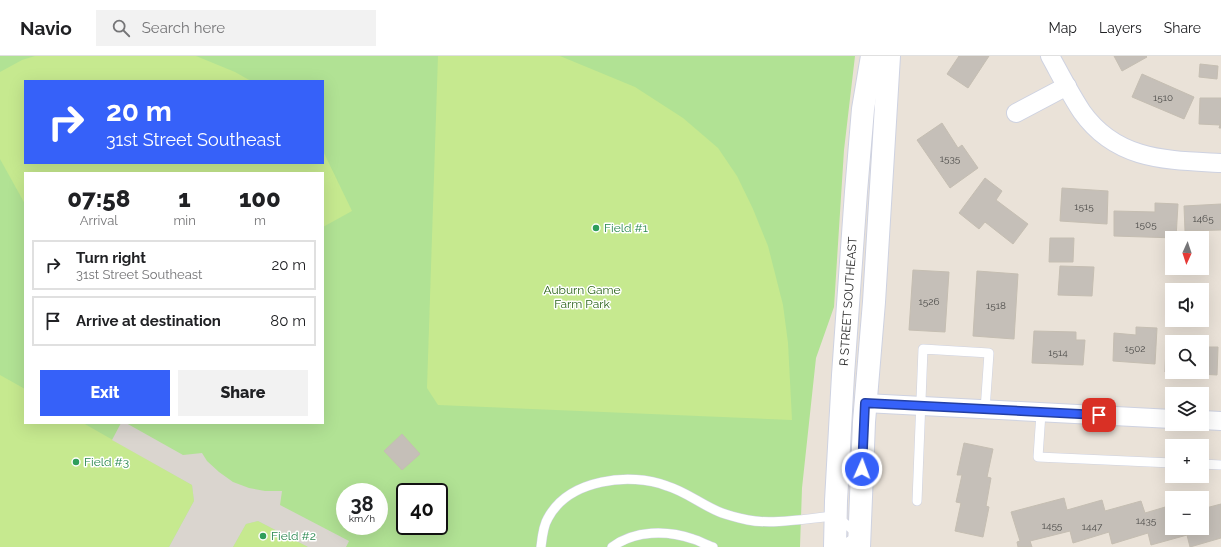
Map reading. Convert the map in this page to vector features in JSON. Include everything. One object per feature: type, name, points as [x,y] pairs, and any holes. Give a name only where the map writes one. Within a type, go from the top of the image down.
[{"type":"street","name":"R STREET SOUTHEAST","points":[[835,547],[843,383],[857,178],[863,109],[872,56]]},
{"type":"street","name":"R STREET SOUTHEAST","points":[[859,541],[865,403],[874,302],[889,56]]},
{"type":"street","points":[[1050,56],[1082,113],[1095,127],[1114,142],[1127,150],[1152,158],[1221,163]]},
{"type":"street","points":[[1016,114],[1067,86]]},
{"type":"street","points":[[865,403],[1165,419]]},
{"type":"street","points":[[1209,420],[1221,421]]},
{"type":"lane","points":[[917,501],[923,349],[989,353],[986,410]]},
{"type":"lane","points":[[1041,412],[1038,457],[1165,463]]},
{"type":"lane","points":[[1209,464],[1221,465]]},
{"type":"lane","points":[[540,547],[547,518],[554,508],[577,490],[593,483],[608,480],[658,483],[668,486],[722,513],[758,521],[836,516],[859,541],[840,547]]},
{"type":"lane","points":[[612,547],[632,536],[649,533],[670,533],[694,539],[714,547]]},
{"type":"green space","name":"Auburn Game Farm Park","points":[[0,56],[855,56],[844,150],[834,307],[816,358],[802,488],[800,547],[0,547]]},
{"type":"green space","points":[[35,56],[196,56],[235,72],[249,80],[24,80],[24,164],[324,164],[324,153],[352,211],[324,226],[324,172],[24,172],[24,202],[0,159],[0,72],[22,60]]},
{"type":"green space","name":"Field #1","points":[[438,56],[560,56],[635,87],[683,118],[718,148],[737,176],[753,209],[768,246],[783,305],[788,343],[792,420],[438,405],[427,388]]},
{"type":"green space","name":"Field #3","points":[[0,375],[24,388],[24,424],[85,424],[192,485],[194,501],[169,547],[0,547]]},
{"type":"green space","name":"Field #2","points":[[258,521],[308,547],[233,547],[246,524]]},
{"type":"shaded area","points":[[120,424],[128,424],[183,455],[202,453],[207,461],[233,482],[249,488],[265,491],[282,491],[280,505],[349,541],[346,547],[308,547],[258,521],[246,524],[233,547],[169,547],[194,501],[192,485],[112,440]]},
{"type":"building","points":[[959,56],[989,56],[968,88],[947,74]]},
{"type":"building","points":[[1114,56],[1146,56],[1147,57],[1122,71]]},
{"type":"building","points":[[1200,64],[1218,66],[1217,79],[1199,77]]},
{"type":"building","points":[[1142,74],[1194,97],[1184,119],[1132,97]]},
{"type":"building","points":[[1200,98],[1221,98],[1221,128],[1219,128],[1220,125],[1199,124]]},
{"type":"building","points":[[942,123],[958,148],[962,145],[978,168],[950,188],[917,140]]},
{"type":"building","points":[[985,178],[1002,191],[996,200],[1028,224],[1013,244],[985,222],[979,229],[959,213]]},
{"type":"building","points":[[1062,188],[1108,191],[1107,224],[1060,221]]},
{"type":"building","points":[[1155,203],[1178,204],[1176,231],[1165,231],[1165,238],[1114,236],[1114,211],[1155,212]]},
{"type":"building","points":[[1221,204],[1221,230],[1185,231],[1184,206]]},
{"type":"building","points":[[1050,238],[1074,238],[1073,262],[1049,262]]},
{"type":"building","points":[[1060,266],[1094,267],[1092,296],[1058,295]]},
{"type":"building","points":[[913,270],[949,272],[945,332],[909,330]]},
{"type":"building","points":[[977,271],[1018,274],[1014,339],[973,336]]},
{"type":"building","points":[[1136,327],[1157,328],[1155,364],[1113,361],[1114,333],[1136,335]]},
{"type":"building","points":[[1034,331],[1076,332],[1076,340],[1085,340],[1083,365],[1032,363]]},
{"type":"building","points":[[1209,347],[1218,347],[1217,375],[1209,375]]},
{"type":"building","points":[[402,434],[420,454],[402,470],[384,451]]},
{"type":"building","points":[[964,443],[993,449],[987,477],[991,478],[986,506],[989,507],[983,537],[955,531],[961,503],[956,502],[962,475],[957,475]]},
{"type":"building","points":[[1064,498],[1067,510],[1102,500],[1105,511],[1141,501],[1145,513],[1165,507],[1165,535],[1187,535],[1151,545],[1148,533],[1112,544],[1109,532],[1073,543],[1070,531],[1030,541],[1032,547],[1018,547],[1017,542],[1020,541],[1011,512]]},
{"type":"building","points":[[1221,504],[1221,538],[1190,547],[1187,535],[1209,535],[1209,507]]},
{"type":"place","name":"Field #1","points":[[596,228]]},
{"type":"place","name":"Field #3","points":[[76,462]]},
{"type":"place","name":"Field #2","points":[[263,536]]},
{"type":"route","points":[[862,469],[865,403],[1099,415]]}]
